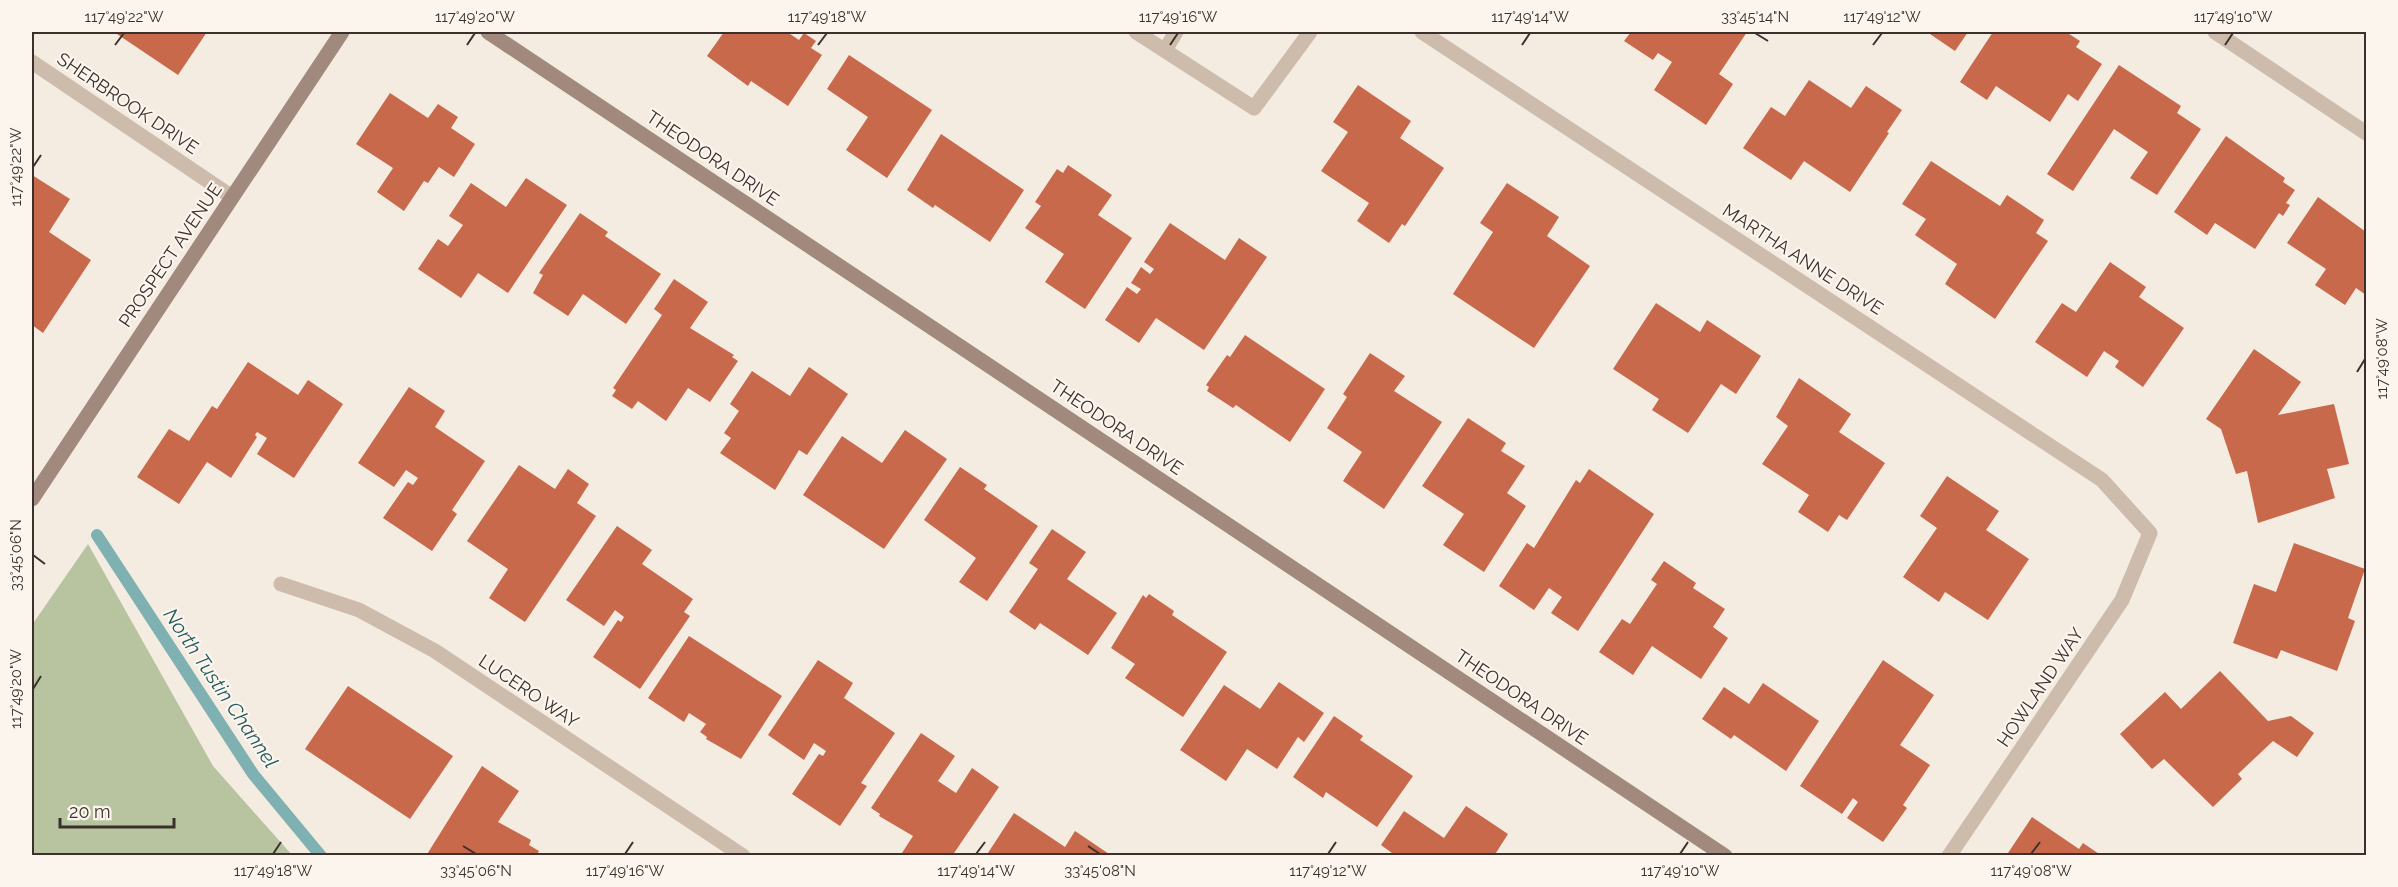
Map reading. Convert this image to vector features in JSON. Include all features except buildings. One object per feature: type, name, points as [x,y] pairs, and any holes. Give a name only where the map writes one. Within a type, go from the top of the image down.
[{"type":"street","name":"PROSPECT AVENUE","points":[[32,499],[342,32]]},
{"type":"street","name":"THEODORA DRIVE","points":[[488,32],[1725,855]]},
{"type":"street","points":[[1136,32],[1254,108],[1310,32]]},
{"type":"street","points":[[1165,50],[1176,32]]},
{"type":"street","name":"MARTHA ANNE DRIVE","points":[[1422,32],[2102,480],[2150,533]]},
{"type":"street","points":[[2215,32],[2367,133]]},
{"type":"street","name":"SHERBROOK DRIVE","points":[[32,62],[232,197]]},
{"type":"street","name":"HOWLAND WAY","points":[[1949,855],[2122,600],[2150,533]]},
{"type":"street","name":"LUCERO WAY","points":[[281,585],[359,610],[435,651],[742,855]]},
{"type":"green space","points":[[88,544],[213,766],[292,855],[32,855],[32,625]]},
{"type":"waterway","name":"North Tustin Channel","points":[[97,535],[253,774],[321,856]]}]
